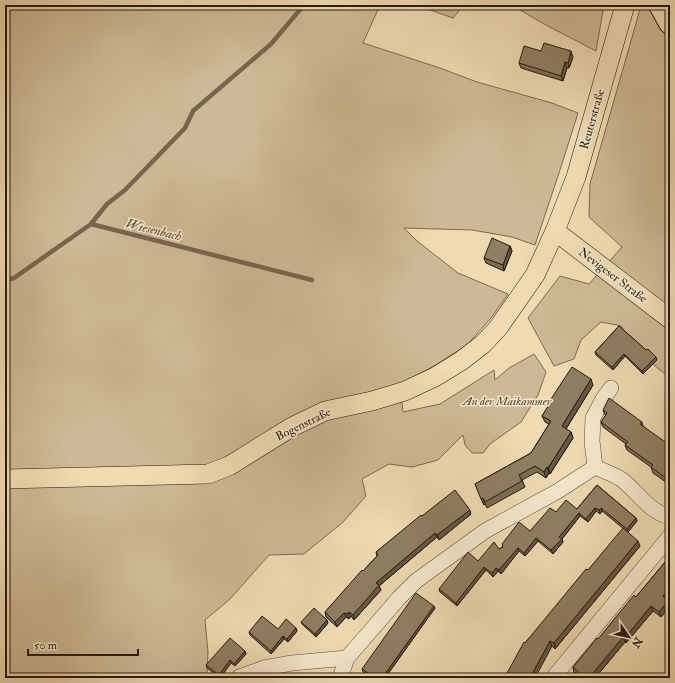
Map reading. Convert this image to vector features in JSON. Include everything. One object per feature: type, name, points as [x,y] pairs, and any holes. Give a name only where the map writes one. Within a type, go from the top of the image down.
[{"type":"highway","points":[[660,5],[670,23]]},
{"type":"main road","name":"Reuterstraße","points":[[555,232],[576,177],[624,6]]},
{"type":"main road","name":"Nevigeser Straße","points":[[555,232],[670,319]]},
{"type":"main road","name":"Bogenstraße","points":[[5,479],[208,474],[229,466],[290,428],[325,411],[372,401],[405,391],[435,377],[461,361],[483,344],[498,328],[535,275],[555,232]]},
{"type":"street","points":[[596,467],[592,441],[593,418],[603,399],[611,388]]},
{"type":"street","points":[[596,467],[621,480],[652,507],[670,517]]},
{"type":"street","points":[[340,678],[347,658],[399,598],[416,581],[485,531],[558,491],[596,467]]},
{"type":"street","points":[[553,678],[670,536]]},
{"type":"street","points":[[239,677],[264,668],[292,663],[347,658]]},
{"type":"green space","name":"An der Maikammer","points":[[5,5],[380,5],[363,43],[440,68],[477,82],[552,103],[578,113],[535,245],[512,237],[472,230],[404,228],[417,241],[458,273],[508,294],[491,318],[467,345],[434,366],[400,384],[403,412],[440,404],[494,370],[495,380],[509,368],[534,354],[546,372],[538,395],[521,422],[490,444],[483,453],[472,453],[465,445],[463,435],[438,460],[412,467],[389,464],[362,479],[366,496],[343,522],[304,554],[269,555],[230,599],[205,620],[208,652],[207,675],[211,678],[5,678]]},
{"type":"green space","points":[[416,5],[464,5],[453,18]]},
{"type":"green space","points":[[498,5],[604,5],[596,51],[520,10],[504,8]]},
{"type":"green space","points":[[641,5],[670,5],[670,378],[636,348],[625,334],[621,326],[601,322],[581,340],[574,359],[554,366],[528,318],[560,276],[589,284],[622,247],[589,217],[590,184]]},
{"type":"building","points":[[544,43],[571,51],[568,63],[565,62],[561,76],[519,63],[524,46],[541,51]]},
{"type":"building","points":[[492,238],[510,246],[503,265],[484,258]]},
{"type":"building","points":[[619,326],[656,357],[642,371],[624,354],[612,367],[595,352]]},
{"type":"building","points":[[572,367],[591,379],[562,426],[571,432],[548,468],[547,467],[544,472],[535,466],[519,475],[522,481],[485,502],[483,498],[481,499],[475,484],[531,453],[551,421],[542,416],[550,403],[549,402]]},
{"type":"building","points":[[609,398],[642,422],[640,424],[668,444],[665,448],[670,451],[670,481],[651,467],[653,465],[625,445],[628,442],[601,422],[607,413],[603,410]]},
{"type":"building","points":[[597,485],[636,518],[627,529],[601,508],[599,510],[595,508],[586,519],[579,513],[559,537],[562,539],[551,550],[536,538],[524,553],[518,548],[499,570],[496,568],[492,573],[484,567],[456,603],[439,589],[468,552],[478,561],[494,542],[499,549],[503,547],[502,544],[519,522],[530,531],[550,508],[556,512],[566,500],[577,509]]},
{"type":"building","points":[[455,490],[470,510],[437,535],[435,533],[376,583],[379,585],[353,615],[349,612],[347,614],[344,613],[335,622],[325,612],[362,570],[363,571],[378,555],[376,552],[421,515],[422,516]]},
{"type":"building","points":[[623,528],[638,541],[554,643],[550,641],[530,678],[502,678],[503,676],[505,677],[524,642],[525,643],[586,569],[588,570]]},
{"type":"building","points":[[670,556],[670,587],[663,596],[668,601],[659,612],[651,606],[589,678],[585,678],[573,667],[634,595],[636,597]]},
{"type":"building","points":[[416,593],[434,606],[382,678],[375,678],[362,669]]},
{"type":"building","points":[[314,608],[327,620],[315,634],[301,622]]},
{"type":"building","points":[[262,616],[278,629],[286,619],[296,628],[287,639],[283,636],[271,651],[249,632]]},
{"type":"building","points":[[230,638],[245,651],[234,664],[230,660],[219,675],[206,665]]},
{"type":"waterway","points":[[91,224],[107,204],[125,190],[185,128],[193,111],[271,44],[304,5]]},
{"type":"waterway","name":"Wiesenbach","points":[[5,281],[14,278],[91,224],[312,280]]}]
